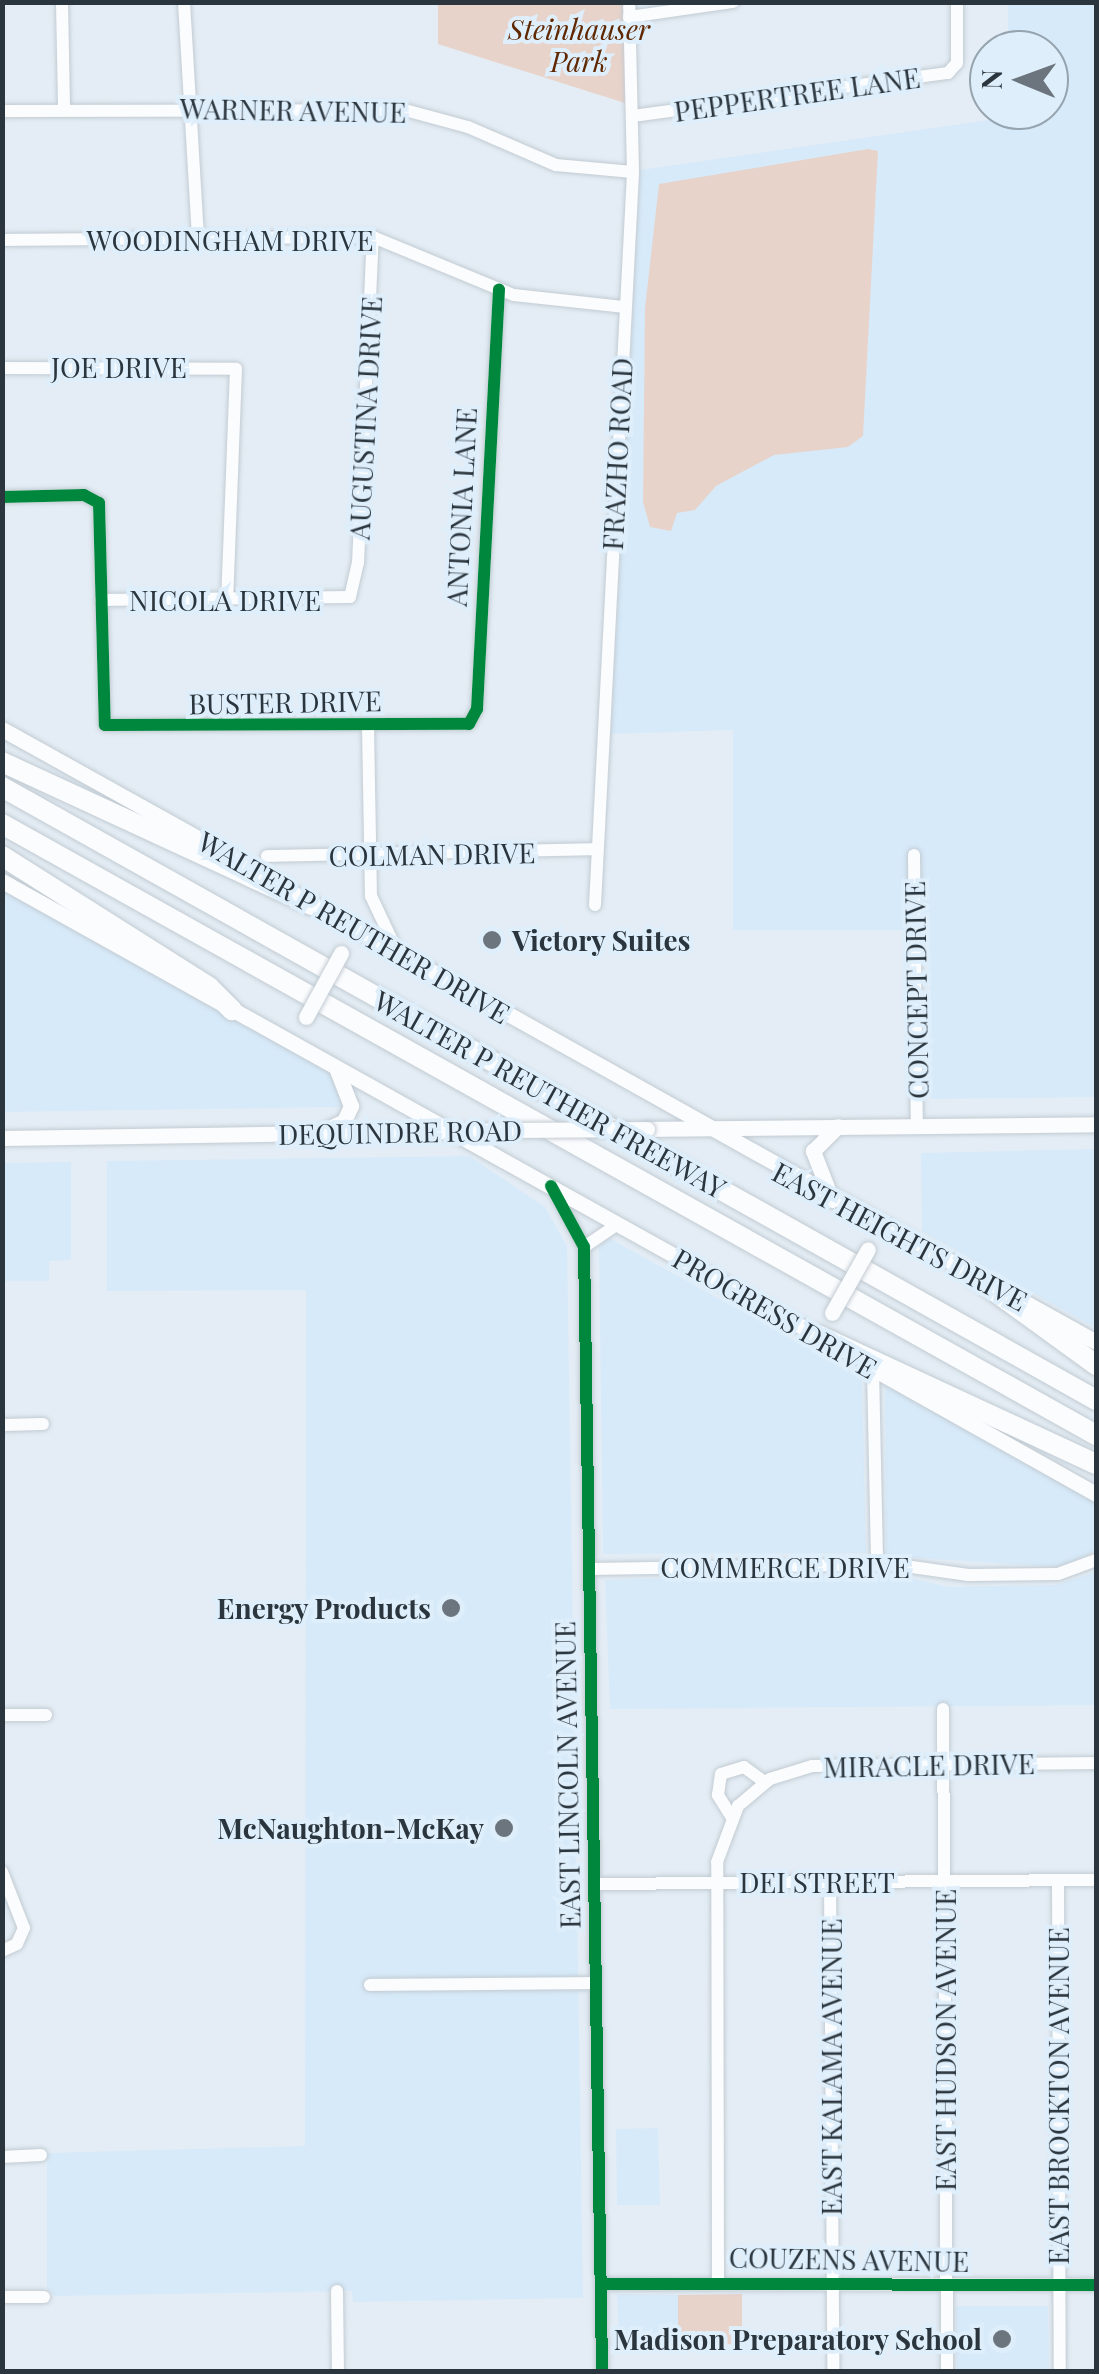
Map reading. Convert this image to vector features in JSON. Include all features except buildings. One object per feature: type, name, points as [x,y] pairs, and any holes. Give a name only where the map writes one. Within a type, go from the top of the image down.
[{"type":"highway","points":[[2,762],[312,905]]},
{"type":"highway","name":"WALTER P REUTHER FREEWAY","points":[[2,787],[1096,1400]]},
{"type":"highway","name":"WALTER P REUTHER FREEWAY","points":[[2,824],[1096,1436]]},
{"type":"highway","points":[[2,856],[209,987],[232,1010]]},
{"type":"highway","points":[[975,1277],[1096,1365]]},
{"type":"highway","points":[[818,1335],[1096,1464]]},
{"type":"main road","name":"WALTER P REUTHER DRIVE","points":[[2,729],[704,1128]]},
{"type":"main road","points":[[2,881],[454,1131]]},
{"type":"main road","points":[[293,1040],[355,929]]},
{"type":"main road","points":[[314,1133],[340,1124],[350,1111],[348,1088],[332,1062]]},
{"type":"main road","name":"DEQUINDRE ROAD","points":[[2,1138],[1096,1124]]},
{"type":"main road","points":[[832,1200],[813,1151],[838,1126]]},
{"type":"main road","name":"EAST HEIGHTS DRIVE","points":[[704,1128],[1096,1342]]},
{"type":"main road","name":"PROGRESS DRIVE","points":[[454,1131],[1096,1494]]},
{"type":"main road","points":[[790,1319],[816,1322],[832,1312],[880,1225]]},
{"type":"street","points":[[62,2],[64,110]]},
{"type":"street","points":[[184,2],[198,238]]},
{"type":"street","points":[[629,10],[733,2]]},
{"type":"street","name":"PEPPERTREE LANE","points":[[632,116],[948,73],[957,63],[956,2]]},
{"type":"street","name":"FRAZHO ROAD","points":[[595,906],[633,172],[629,10]]},
{"type":"street","name":"WARNER AVENUE","points":[[2,111],[188,108],[422,112],[556,165],[633,172]]},
{"type":"street","name":"WOODINGHAM DRIVE","points":[[2,240],[373,237],[499,290],[562,304],[625,307]]},
{"type":"street","name":"AUGUSTINA DRIVE","points":[[350,596],[358,563],[373,237]]},
{"type":"street","name":"ANTONIA LANE","points":[[469,724],[476,709],[499,290]]},
{"type":"street","name":"JOE DRIVE","points":[[2,368],[236,369],[228,600]]},
{"type":"street","points":[[2,497],[84,495],[99,503],[101,600]]},
{"type":"street","name":"NICOLA DRIVE","points":[[101,600],[350,596]]},
{"type":"street","name":"BUSTER DRIVE","points":[[101,600],[104,723],[116,728],[469,724]]},
{"type":"street","points":[[368,726],[370,896],[381,928],[402,956]]},
{"type":"street","name":"COLMAN DRIVE","points":[[267,856],[597,849]]},
{"type":"street","name":"CONCEPT DRIVE","points":[[914,855],[918,1126]]},
{"type":"street","points":[[355,929],[370,896]]},
{"type":"street","name":"EAST LINCOLN AVENUE","points":[[552,1186],[584,1247],[602,2372]]},
{"type":"street","points":[[584,1247],[618,1224]]},
{"type":"street","points":[[873,1369],[877,1564]]},
{"type":"street","points":[[2,1424],[43,1424]]},
{"type":"street","name":"COMMERCE DRIVE","points":[[589,1569],[877,1564],[968,1575],[1058,1574],[1096,1560]]},
{"type":"street","name":"EAST HUDSON AVENUE","points":[[943,1709],[947,2372]]},
{"type":"street","points":[[2,1715],[46,1715]]},
{"type":"street","name":"MIRACLE DRIVE","points":[[718,2283],[717,1882],[731,1816],[765,1782],[812,1766],[1096,1764]]},
{"type":"street","name":"MIRACLE DRIVE","points":[[731,1816],[718,1795],[722,1774],[744,1766],[765,1782]]},
{"type":"street","points":[[2,1872],[22,1938],[2,1951]]},
{"type":"street","name":"EAST BROCKTON AVENUE","points":[[1058,1880],[1060,2372]]},
{"type":"street","name":"DEI STREET","points":[[594,1884],[1096,1880]]},
{"type":"street","name":"EAST KALAMA AVENUE","points":[[830,1882],[832,2372]]},
{"type":"street","points":[[370,1986],[596,1983]]},
{"type":"street","points":[[2,2157],[41,2154]]},
{"type":"street","name":"COUZENS AVENUE","points":[[601,2284],[1096,2285]]},
{"type":"street","points":[[336,2291],[338,2372]]},
{"type":"street","points":[[2,2298],[44,2297]]},
{"type":"shaded area","points":[[1008,3],[1096,3],[1096,1097],[931,1099],[929,930],[733,930],[733,730],[611,734],[640,170],[969,123],[969,130],[1069,130],[1069,30],[1008,30]]},
{"type":"shaded area","points":[[2,888],[319,1065],[331,1073],[344,1107],[3,1112]]},
{"type":"shaded area","points":[[1096,1149],[1096,1328],[922,1231],[921,1153]]},
{"type":"shaded area","points":[[469,1156],[545,1207],[567,1246],[583,2298],[353,2302],[352,2291],[55,2296],[47,2289],[47,2153],[305,2146],[306,1290],[107,1291],[107,1161]]},
{"type":"shaded area","points":[[71,1162],[71,1260],[49,1261],[49,1281],[3,1281],[3,1163]]},
{"type":"shaded area","points":[[609,1238],[862,1378],[866,1553],[603,1554],[599,1247]]},
{"type":"shaded area","points":[[885,1384],[1096,1501],[1096,1550],[1064,1567],[886,1556]]},
{"type":"shaded area","points":[[1096,1572],[1096,1705],[610,1709],[605,1580],[888,1573],[949,1587],[1056,1585]]},
{"type":"shaded area","points":[[658,2128],[660,2205],[617,2205],[616,2129]]},
{"type":"shaded area","points":[[617,2294],[678,2295],[678,2345],[619,2345]]},
{"type":"shaded area","name":"Madison Preparatory School","points":[[956,2306],[1048,2306],[1049,2371],[957,2371]]},
{"type":"green space","name":"Steinhauser Park","points":[[438,3],[623,3],[625,103],[438,44]]},
{"type":"green space","points":[[868,149],[878,151],[863,436],[848,447],[774,455],[716,486],[695,510],[677,513],[671,531],[650,527],[643,502],[645,308],[659,184]]},
{"type":"green space","points":[[742,2294],[742,2344],[678,2345],[678,2295]]},
{"type":"cycle path","points":[[2,497],[84,495],[99,503],[105,725],[469,724],[477,709],[499,290]]},
{"type":"cycle path","points":[[551,1186],[584,1247],[602,2372]]},
{"type":"cycle path","points":[[601,2284],[1096,2285]]},
{"type":"place","name":"Victory Suites","points":[[492,940]]},
{"type":"place","name":"Energy Products","points":[[451,1608]]},
{"type":"place","name":"McNaughton-McKay","points":[[504,1828]]},
{"type":"place","name":"Madison Preparatory School","points":[[1002,2339]]}]
